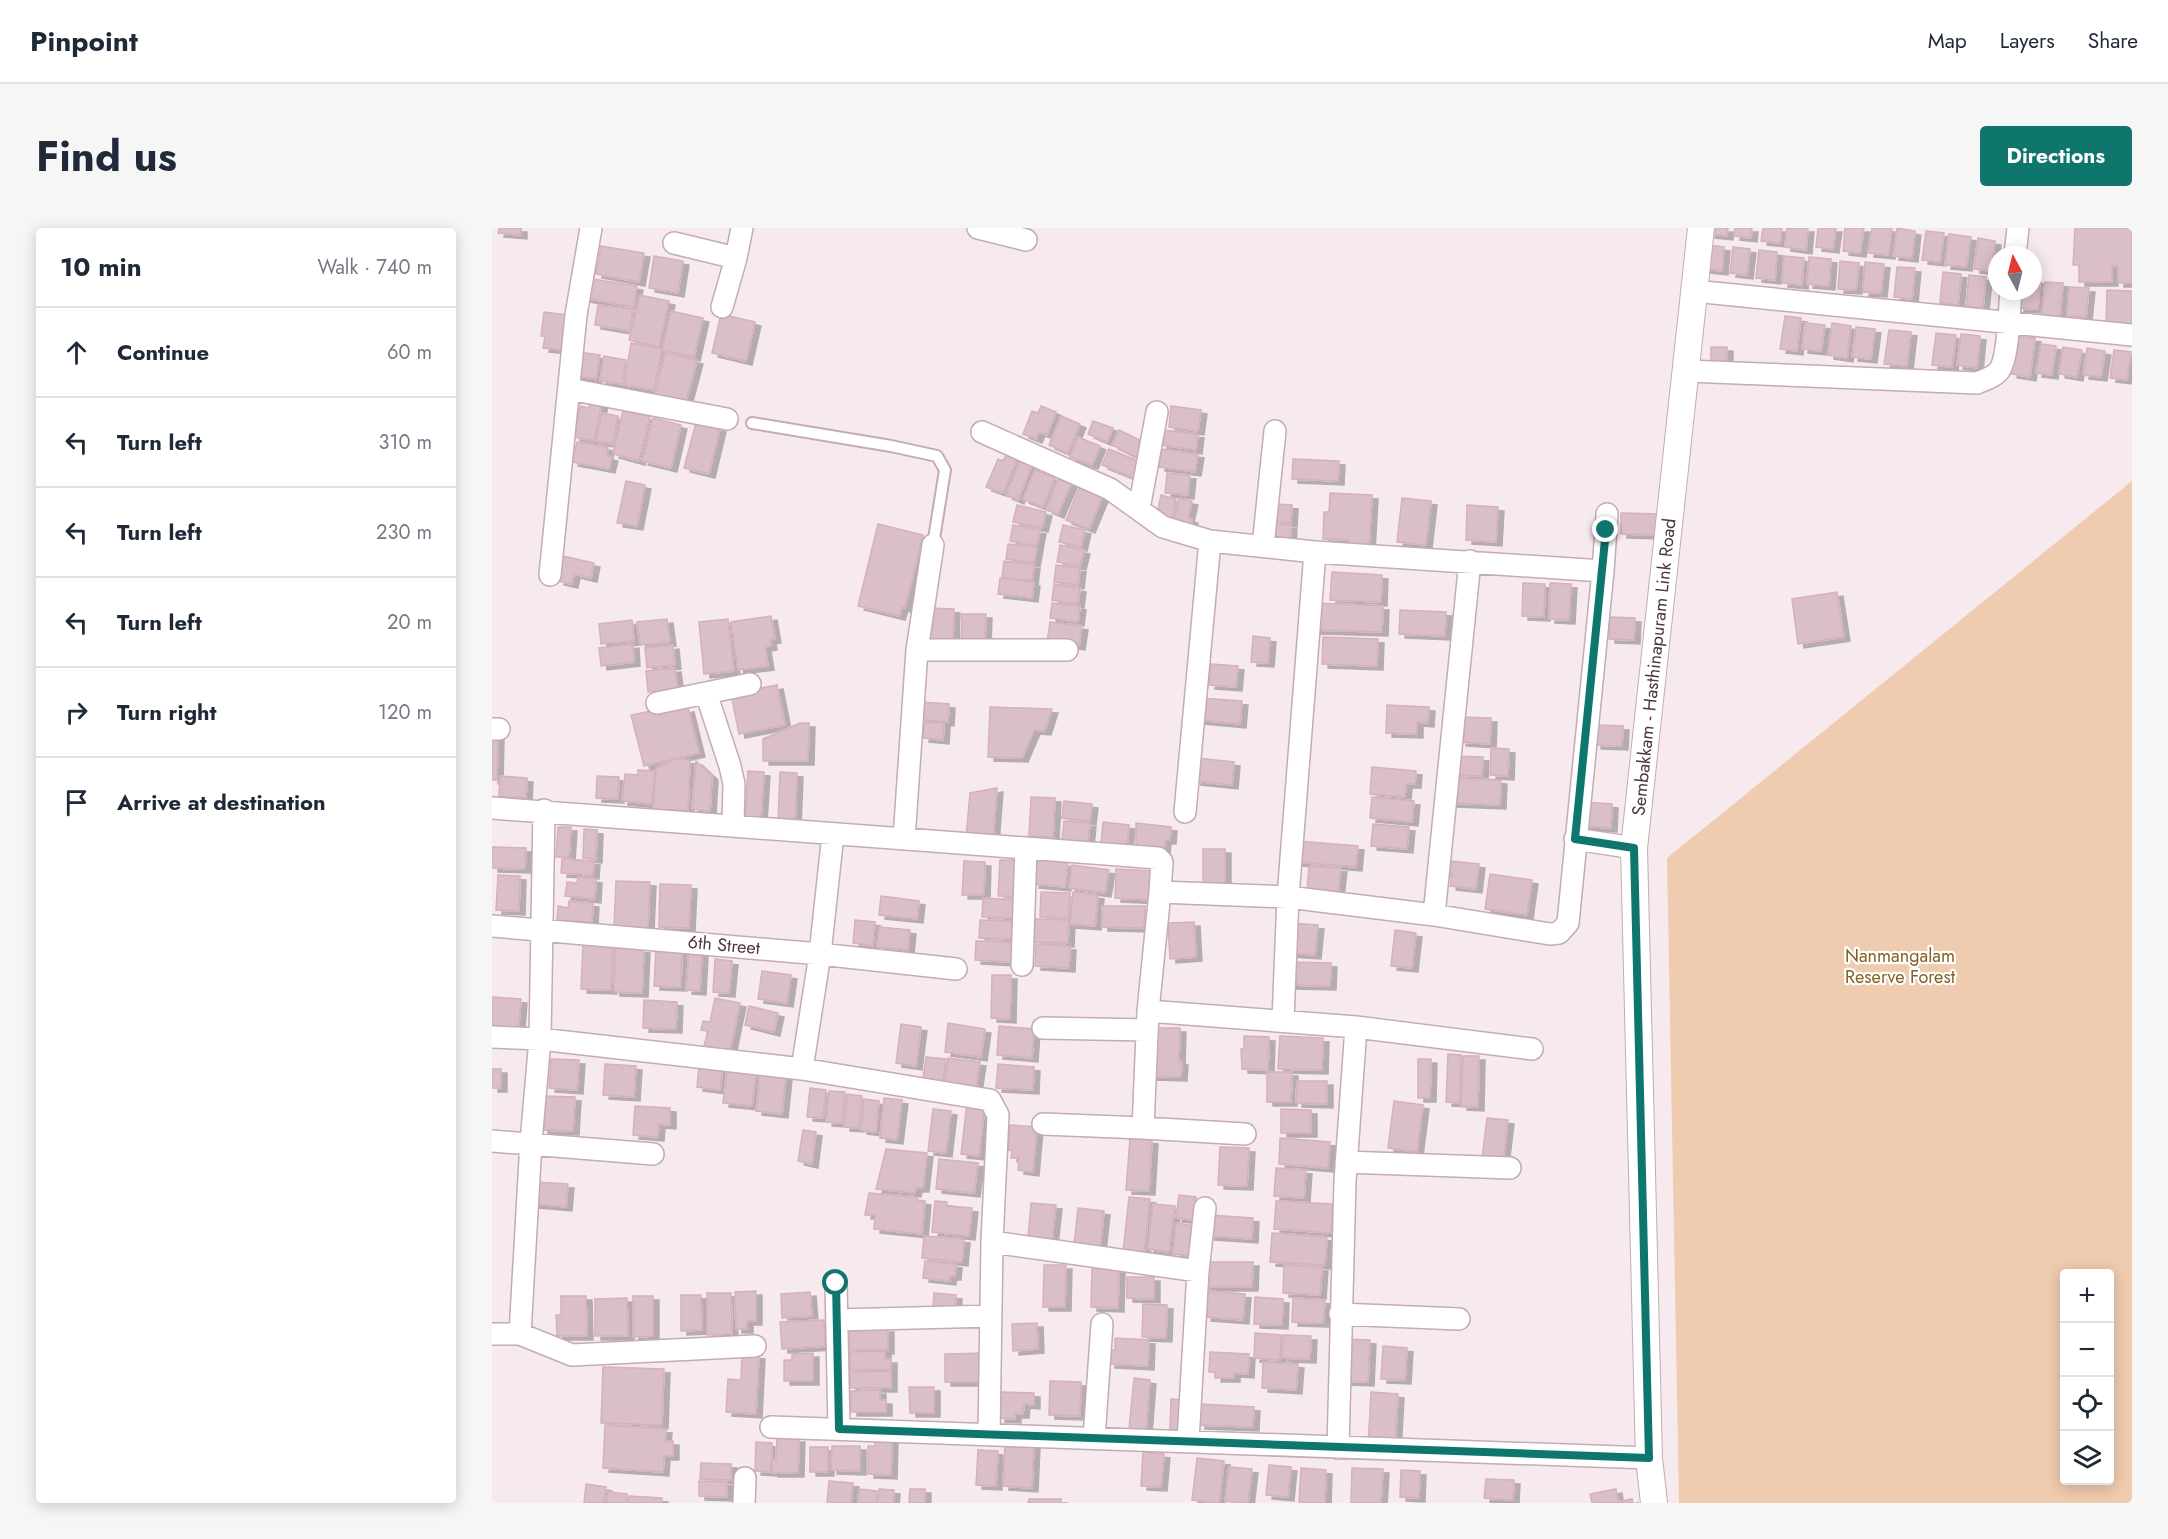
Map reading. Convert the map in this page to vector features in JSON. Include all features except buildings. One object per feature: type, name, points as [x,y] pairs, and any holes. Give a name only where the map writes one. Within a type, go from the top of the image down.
[{"type":"street","points":[[550,574],[576,315],[591,228]]},
{"type":"street","points":[[722,307],[742,228]]},
{"type":"street","points":[[978,228],[1026,240]]},
{"type":"street","name":"Sembakkam - Hasthinapuram Link Road","points":[[1654,1503],[1649,1458],[1634,848],[1701,228]]},
{"type":"street","points":[[2016,246],[2018,228]]},
{"type":"street","points":[[674,243],[736,258]]},
{"type":"street","points":[[1694,291],[2132,335]]},
{"type":"street","points":[[1687,370],[1977,383],[1991,378],[2000,371],[2004,359],[2010,300]]},
{"type":"street","points":[[569,389],[727,419]]},
{"type":"street","points":[[1138,509],[1157,412]]},
{"type":"street","points":[[1263,546],[1275,430]]},
{"type":"street","points":[[982,432],[1110,489],[1163,527],[1210,541],[1316,552],[1603,571]]},
{"type":"street","points":[[1160,892],[1288,897],[1434,915],[1550,934],[1559,933],[1568,923],[1607,514]]},
{"type":"street","points":[[1185,812],[1210,541]]},
{"type":"street","points":[[904,839],[917,650],[933,544]]},
{"type":"street","points":[[1283,1020],[1288,897],[1316,552]]},
{"type":"street","points":[[1434,915],[1470,561]]},
{"type":"street","points":[[917,650],[1067,650]]},
{"type":"street","points":[[657,703],[750,684]]},
{"type":"street","points":[[706,693],[734,784],[733,825]]},
{"type":"street","points":[[492,808],[544,810],[1158,858],[1162,862],[1147,1020],[1143,1128]]},
{"type":"street","points":[[520,1334],[531,1142],[540,1039],[544,810]]},
{"type":"street","points":[[802,1069],[820,954],[832,834]]},
{"type":"street","points":[[1575,839],[1634,848]]},
{"type":"street","points":[[1022,965],[1026,848]]},
{"type":"street","name":"6th Street","points":[[492,926],[820,954],[956,969]]},
{"type":"street","points":[[1043,1028],[1147,1020],[1283,1020],[1532,1049]]},
{"type":"street","points":[[1338,1448],[1346,1162],[1356,1027]]},
{"type":"street","points":[[492,1037],[540,1039],[802,1069],[986,1098],[993,1102],[998,1115],[992,1242],[989,1435]]},
{"type":"street","points":[[1042,1124],[1245,1134]]},
{"type":"street","points":[[492,1141],[531,1142],[653,1154]]},
{"type":"street","points":[[1346,1162],[1510,1168]]},
{"type":"street","points":[[1188,1441],[1198,1271],[1205,1208]]},
{"type":"street","points":[[992,1242],[1198,1271]]},
{"type":"street","points":[[836,1283],[839,1429]]},
{"type":"street","points":[[1340,1314],[1459,1319]]},
{"type":"street","points":[[837,1320],[991,1316]]},
{"type":"street","points":[[1094,1438],[1102,1324]]},
{"type":"street","points":[[492,1334],[520,1334],[572,1355],[755,1346]]},
{"type":"street","points":[[771,1427],[1649,1458]]},
{"type":"street","points":[[744,1503],[745,1478]]},
{"type":"lane","points":[[752,423],[938,456],[945,470],[933,544]]},
{"type":"green space","name":"Nanmangalam Reserve Forest","points":[[2132,481],[2132,1503],[1679,1503],[1667,858]]},
{"type":"route","points":[[836,1283],[839,1429],[1649,1458],[1634,848],[1575,839],[1606,530]]}]
